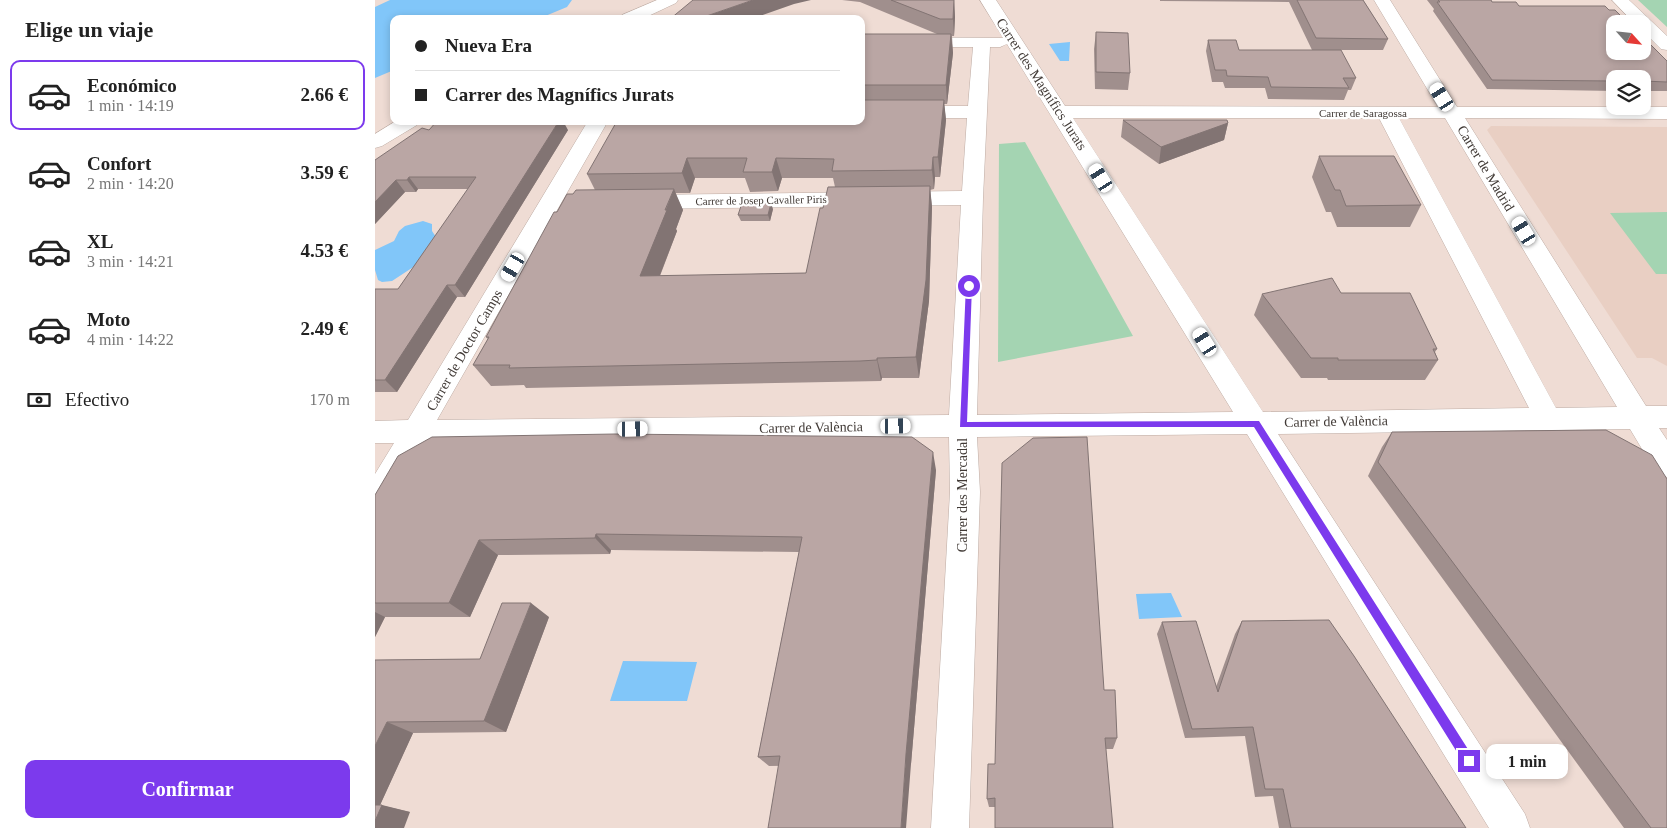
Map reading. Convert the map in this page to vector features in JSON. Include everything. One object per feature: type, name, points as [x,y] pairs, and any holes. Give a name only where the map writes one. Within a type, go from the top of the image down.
[{"type":"street","points":[[637,15],[670,0]]},
{"type":"street","points":[[664,15],[676,0]]},
{"type":"street","name":"Carrer des Magnífics Jurats","points":[[988,0],[1511,828]]},
{"type":"street","name":"Carrer de Madrid","points":[[1381,0],[1667,465]]},
{"type":"street","points":[[1620,0],[1667,45]]},
{"type":"street","points":[[865,42],[1015,42]]},
{"type":"street","name":"Carrer des Mercadal","points":[[950,828],[965,492],[963,425],[972,198],[982,42]]},
{"type":"street","points":[[865,112],[978,112]]},
{"type":"street","name":"Carrer de Saragossa","points":[[1060,112],[1667,113]]},
{"type":"street","points":[[1386,113],[1548,418]]},
{"type":"street","points":[[375,142],[403,125]]},
{"type":"street","name":"Carrer de Doctor Camps","points":[[375,502],[416,431],[560,203],[596,125]]},
{"type":"street","name":"Carrer de Josep Cavaller Piris","points":[[619,202],[972,198]]},
{"type":"street","name":"Carrer de València","points":[[375,432],[1667,417]]},
{"type":"shaded area","points":[[1491,126],[1667,127],[1667,366],[1652,358],[1637,358],[1487,130]]},
{"type":"green space","points":[[1638,0],[1667,0],[1667,27]]},
{"type":"green space","points":[[1025,142],[1133,336],[998,362],[999,144]]},
{"type":"green space","points":[[1667,212],[1667,274],[1656,274],[1610,213]]},
{"type":"water","points":[[390,0],[572,0],[567,7],[548,15],[390,15],[390,72],[375,78],[375,7]]},
{"type":"water","points":[[1070,42],[1069,61],[1060,61],[1049,44]]},
{"type":"water","points":[[423,221],[432,224],[432,231],[436,237],[421,262],[392,281],[382,282],[378,280],[375,270],[375,250],[394,241],[399,231],[405,226]]},
{"type":"water","points":[[1171,593],[1182,617],[1139,619],[1136,594]]},
{"type":"water","points":[[623,661],[697,662],[687,701],[610,701]]},
{"type":"building","points":[[693,0],[753,0],[710,15],[675,15]]},
{"type":"building","points":[[891,0],[954,0],[953,19],[940,19]]},
{"type":"building","points":[[1297,0],[1363,0],[1388,39],[1316,38]]},
{"type":"building","points":[[1438,0],[1491,0],[1492,2],[1516,2],[1519,6],[1605,6],[1609,10],[1615,10],[1620,15],[1606,15],[1606,60],[1651,60],[1651,45],[1667,61],[1667,82],[1651,81],[1651,70],[1606,70],[1606,81],[1492,80],[1437,2],[1440,2]]},
{"type":"building","points":[[1096,32],[1128,33],[1130,73],[1096,72]]},
{"type":"building","points":[[865,34],[951,34],[946,85],[865,85]]},
{"type":"building","points":[[1208,40],[1236,40],[1239,50],[1341,50],[1356,78],[1343,78],[1349,88],[1271,87],[1268,77],[1227,76],[1226,70],[1215,70]]},
{"type":"building","points":[[865,100],[944,100],[938,157],[933,157],[932,170],[832,171],[834,159],[776,158],[772,172],[743,172],[747,158],[687,158],[682,173],[587,174],[615,125],[865,125]]},
{"type":"building","points":[[1123,120],[1227,120],[1228,123],[1161,147]]},
{"type":"building","points":[[433,125],[556,125],[455,285],[447,285],[385,380],[375,380],[375,289],[398,289],[476,177],[409,177],[407,180],[396,180],[375,202],[375,160],[422,128],[429,130]]},
{"type":"building","points":[[1319,156],[1394,156],[1421,205],[1346,206],[1340,190],[1335,190]]},
{"type":"building","points":[[930,186],[926,280],[916,357],[877,358],[877,360],[860,361],[509,368],[510,365],[473,365],[489,337],[486,337],[554,212],[557,212],[567,194],[573,194],[576,190],[674,189],[640,276],[806,273],[820,208],[823,208],[828,187]]},
{"type":"building","points":[[742,203],[771,203],[768,215],[738,215]]},
{"type":"building","points":[[1332,278],[1341,293],[1410,293],[1437,349],[1433,349],[1438,360],[1338,360],[1338,358],[1311,358],[1262,294]]},
{"type":"building","points":[[1606,430],[1652,455],[1667,479],[1667,828],[1651,828],[1378,462],[1392,432]]},
{"type":"building","points":[[615,434],[912,437],[933,452],[901,828],[768,828],[780,756],[758,757],[802,537],[596,534],[595,538],[479,540],[449,603],[375,603],[375,495],[398,456],[432,437]]},
{"type":"building","points":[[1087,437],[1104,690],[1115,690],[1117,738],[1105,738],[1113,828],[995,828],[995,798],[987,799],[988,764],[995,764],[1002,463],[1033,438]]},
{"type":"building","points":[[502,603],[531,603],[484,721],[387,722],[375,746],[375,660],[480,659]]},
{"type":"building","points":[[1329,620],[1466,828],[1291,828],[1283,789],[1265,789],[1253,727],[1192,729],[1162,622],[1196,621],[1218,692],[1242,621]]},
{"type":"building","points":[[375,805],[382,805],[375,821]]},
{"type":"route","points":[[969,286],[963,425],[1256,423],[1469,761]]}]
